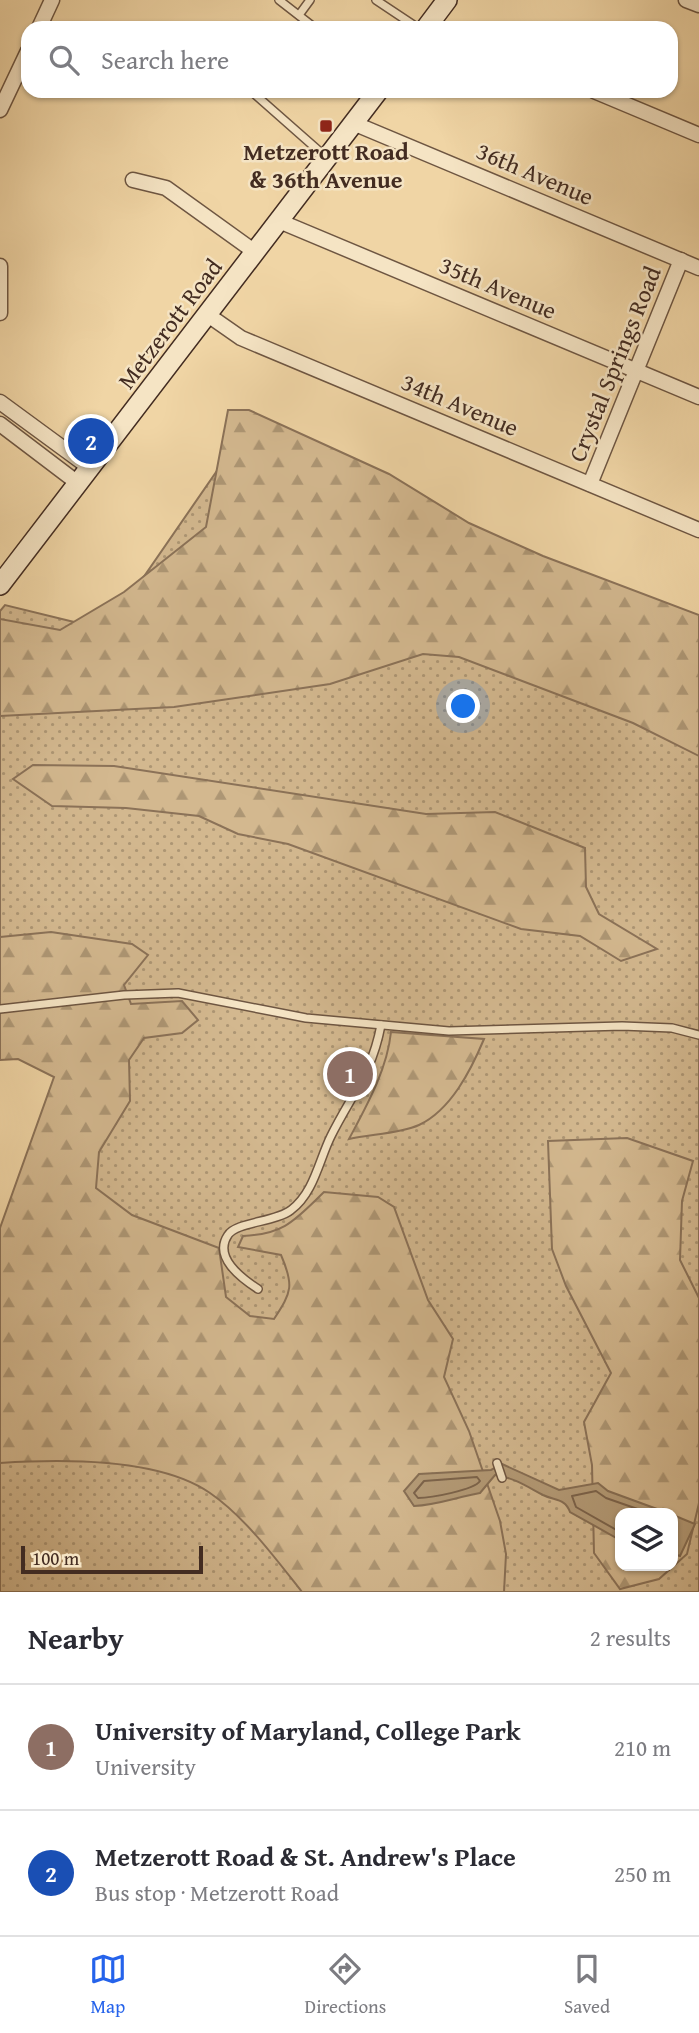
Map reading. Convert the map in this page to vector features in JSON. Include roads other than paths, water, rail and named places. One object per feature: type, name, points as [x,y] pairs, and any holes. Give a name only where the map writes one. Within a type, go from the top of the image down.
[{"type":"street","points":[[42,21],[52,0]]},
{"type":"street","points":[[433,21],[447,0]]},
{"type":"street","points":[[686,0],[699,5]]},
{"type":"street","points":[[0,110],[21,66]]},
{"type":"street","name":"Metzerott Road","points":[[0,585],[373,98]]},
{"type":"street","points":[[611,98],[699,135]]},
{"type":"street","name":"36th Avenue","points":[[353,123],[699,268]]},
{"type":"street","points":[[133,180],[166,188],[254,252]]},
{"type":"street","name":"35th Avenue","points":[[279,221],[699,397]]},
{"type":"street","name":"Crystal Springs Road","points":[[590,484],[681,260]]},
{"type":"street","points":[[0,266],[0,313]]},
{"type":"street","name":"34th Avenue","points":[[208,315],[241,338],[699,530]]},
{"type":"street","points":[[0,402],[85,476]]},
{"type":"street","points":[[0,424],[85,476]]},
{"type":"lane","points":[[279,0],[306,21]]},
{"type":"lane","points":[[299,15],[310,0]]},
{"type":"lane","points":[[376,0],[417,21]]},
{"type":"lane","points":[[259,98],[327,158]]},
{"type":"lane","points":[[0,1009],[124,995],[178,993],[306,1018],[449,1031],[634,1026],[685,1030],[699,1035]]},
{"type":"lane","points":[[257,1289],[242,1278],[225,1256],[228,1235],[233,1229],[279,1217],[303,1199],[332,1135],[371,1066],[381,1025]]},
{"type":"lane","points":[[497,1463],[502,1478]]},
{"type":"water","points":[[502,1464],[559,1490],[598,1483],[608,1491],[654,1508],[615,1508],[615,1537],[570,1512],[562,1502],[502,1476],[495,1475],[480,1493],[431,1504],[414,1506],[404,1491],[419,1474],[491,1470]]},
{"type":"water","points":[[678,1517],[695,1524],[678,1555]]},
{"type":"place","name":"Metzerott Road & 36th Avenue","points":[[326,126]]},
{"type":"place","name":"Metzerott Road & St. Andrew's Place","points":[[91,441]]},
{"type":"place","name":"University of Maryland, College Park","points":[[350,1074]]}]
